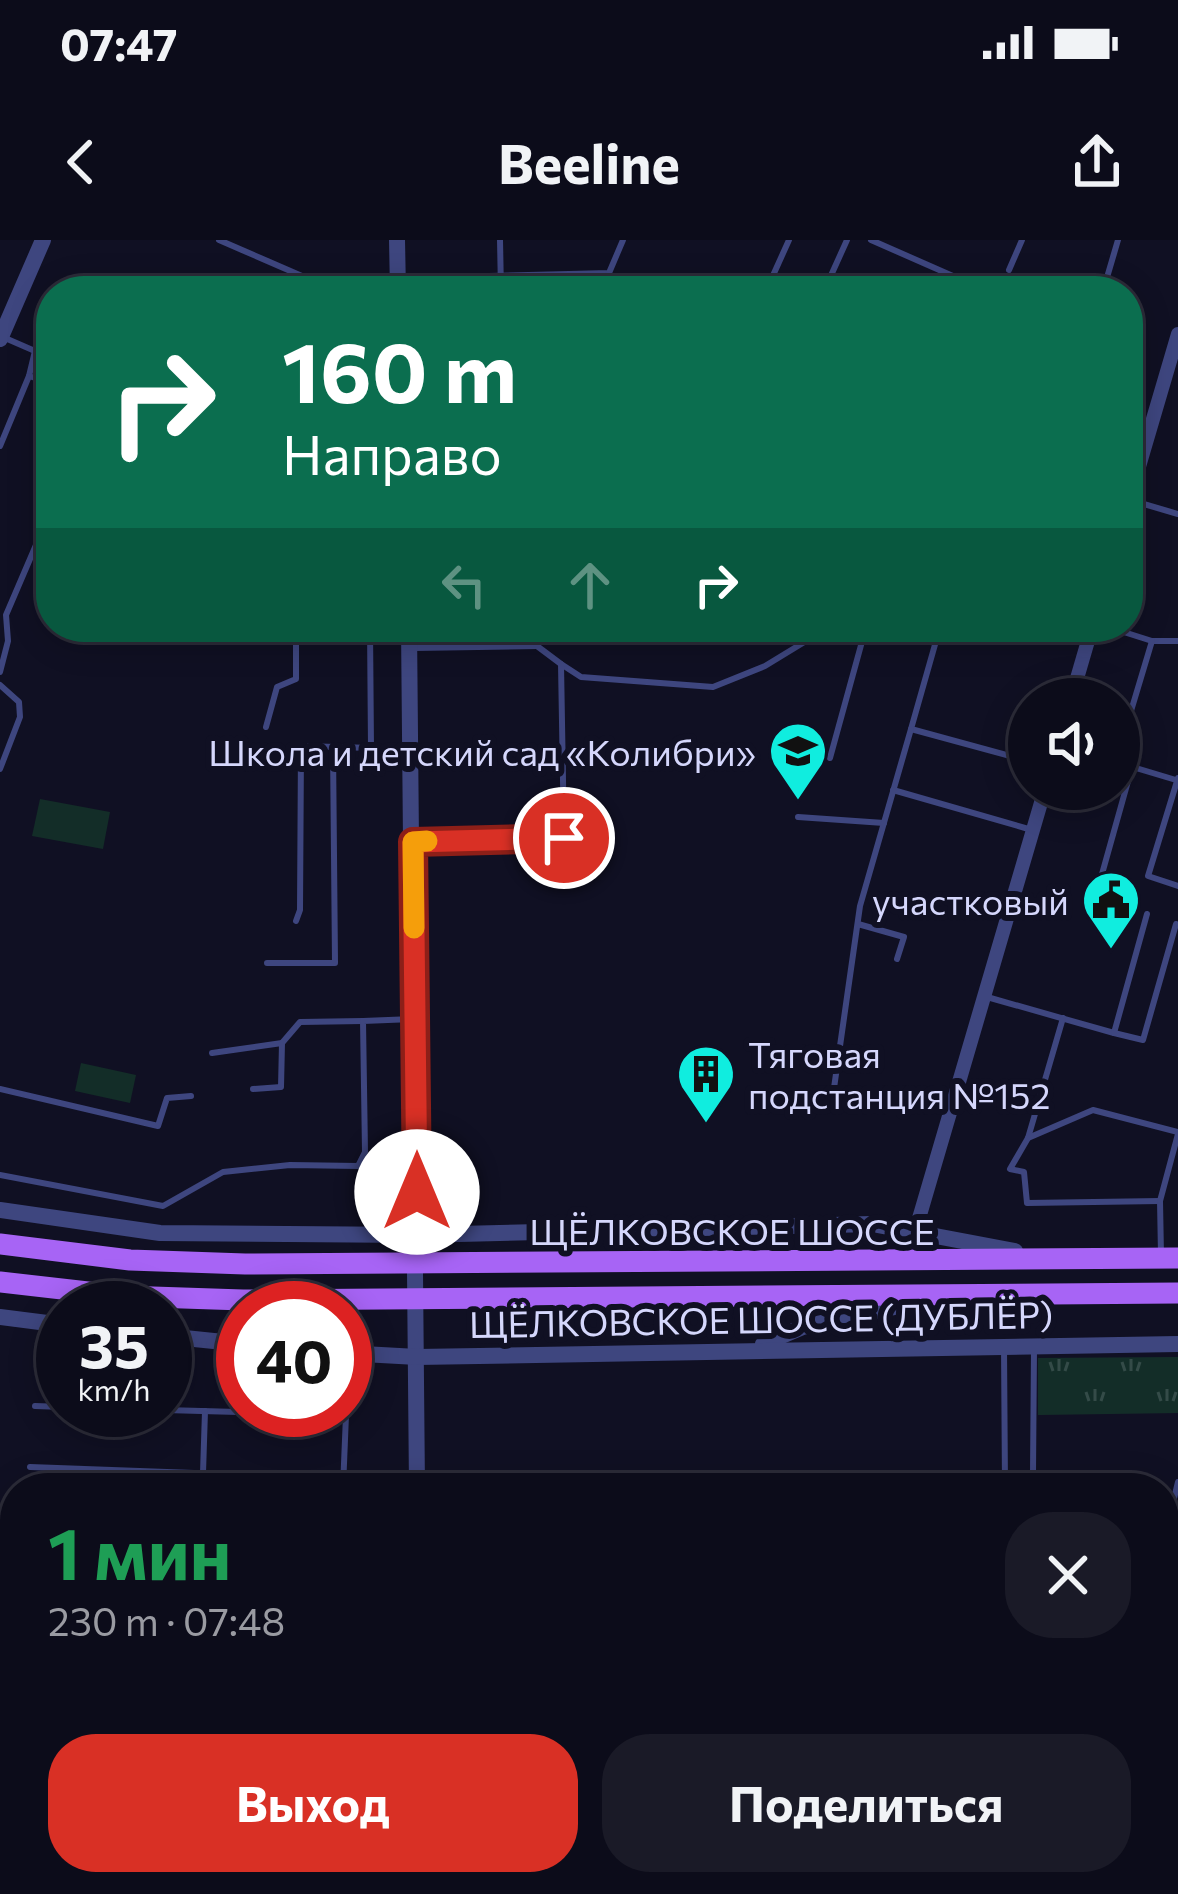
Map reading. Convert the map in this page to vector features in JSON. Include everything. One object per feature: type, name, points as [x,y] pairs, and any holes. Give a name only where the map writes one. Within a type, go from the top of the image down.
[{"type":"main road","name":"ЩЁЛКОВСКОЕ ШОССЕ","points":[[0,1244],[130,1260],[417,1265],[1170,1258]]},
{"type":"main road","name":"ЩЁЛКОВСКОЕ ШОССЕ","points":[[0,1282],[123,1296],[417,1300],[1178,1293]]},
{"type":"street","points":[[0,337],[43,240]]},
{"type":"street","points":[[397,240],[398,276]]},
{"type":"street","points":[[1143,454],[1178,334]]},
{"type":"street","points":[[410,642],[417,1473]]},
{"type":"street","points":[[1077,678],[1088,642]]},
{"type":"street","points":[[914,1232],[1038,810]]},
{"type":"street","name":"ЩЁЛКОВСКОЕ ШОССЕ (ДУБЛЁР)","points":[[0,1210],[160,1233],[417,1235],[872,1224],[947,1241],[1079,1259]]},
{"type":"street","points":[[0,1234],[32,1249]]},
{"type":"street","points":[[751,1349],[803,1327],[941,1297]]},
{"type":"street","points":[[0,1317],[36,1322]]},
{"type":"street","name":"ЩЁЛКОВСКОЕ ШОССЕ (ДУБЛЁР)","points":[[372,1354],[1178,1344]]},
{"type":"lane","points":[[219,240],[302,276]]},
{"type":"lane","points":[[500,240],[500,276],[609,273]]},
{"type":"lane","points":[[608,276],[623,240]]},
{"type":"lane","points":[[773,276],[789,240]]},
{"type":"lane","points":[[831,276],[847,240]]},
{"type":"lane","points":[[871,240],[952,276]]},
{"type":"lane","points":[[1009,270],[1022,240]]},
{"type":"lane","points":[[1107,276],[1118,240]]},
{"type":"lane","points":[[0,337],[35,351],[0,446]]},
{"type":"lane","points":[[28,376],[36,378]]},
{"type":"lane","points":[[1143,505],[1178,514]]},
{"type":"lane","points":[[0,672],[8,641],[6,615],[36,545]]},
{"type":"lane","points":[[1143,638],[1178,641]]},
{"type":"lane","points":[[1140,681],[1152,641]]},
{"type":"lane","points":[[266,727],[277,687],[296,679],[296,642]]},
{"type":"lane","points":[[370,642],[371,748]]},
{"type":"lane","points":[[537,642],[537,646]]},
{"type":"lane","points":[[410,648],[537,646],[581,677],[713,687],[765,666],[804,642]]},
{"type":"lane","points":[[830,758],[862,642]]},
{"type":"lane","points":[[834,1088],[858,924],[936,642]]},
{"type":"lane","points":[[413,842],[564,838],[561,664]]},
{"type":"lane","points":[[0,686],[19,702],[20,717],[0,769]]},
{"type":"lane","points":[[911,729],[1008,755]]},
{"type":"lane","points":[[296,921],[300,910],[301,746],[411,749]]},
{"type":"lane","points":[[267,963],[335,963],[333,747]]},
{"type":"lane","points":[[1140,768],[1177,779],[1148,876],[1178,886]]},
{"type":"lane","points":[[893,790],[1032,830]]},
{"type":"lane","points":[[1102,874],[1120,810]]},
{"type":"lane","points":[[798,817],[884,823]]},
{"type":"lane","points":[[1114,1033],[1148,914]]},
{"type":"lane","points":[[858,924],[904,937],[897,959]]},
{"type":"lane","points":[[984,996],[1143,1040],[1176,924]]},
{"type":"lane","points":[[253,1089],[281,1087],[282,1043],[300,1022],[416,1018]]},
{"type":"lane","points":[[1063,1018],[1028,1138],[1010,1168],[1024,1172],[1027,1203],[1160,1201]]},
{"type":"lane","points":[[0,1175],[163,1206],[223,1172],[290,1165],[358,1166],[365,1152],[363,1021]]},
{"type":"lane","points":[[212,1053],[282,1043]]},
{"type":"lane","points":[[0,1089],[158,1126],[167,1098],[191,1096]]},
{"type":"lane","points":[[1028,1138],[1093,1110],[1178,1133],[1160,1201],[1170,1258]]},
{"type":"lane","points":[[1004,1346],[1005,1473]]},
{"type":"lane","points":[[1034,1346],[1033,1473],[1065,1473]]},
{"type":"lane","points":[[192,1411],[346,1414],[344,1473]]},
{"type":"lane","points":[[203,1473],[206,1411]]},
{"type":"lane","points":[[30,1467],[178,1473]]},
{"type":"green space","points":[[40,799],[110,812],[103,849],[32,836]]},
{"type":"green space","points":[[81,1063],[136,1075],[130,1103],[75,1091]]},
{"type":"green space","points":[[1178,1357],[1178,1413],[1038,1415],[1038,1358]]},
{"type":"slow traffic","points":[[414,928],[413,842],[427,841]]},
{"type":"place","name":"Школа и детский сад «Колибри»","points":[[798,802]]},
{"type":"place","name":"участковый","points":[[1111,951]]},
{"type":"place","name":"Тяговая подстанция №152","points":[[706,1125]]},
{"type":"route","points":[[417,1192],[413,842],[564,838]]}]
